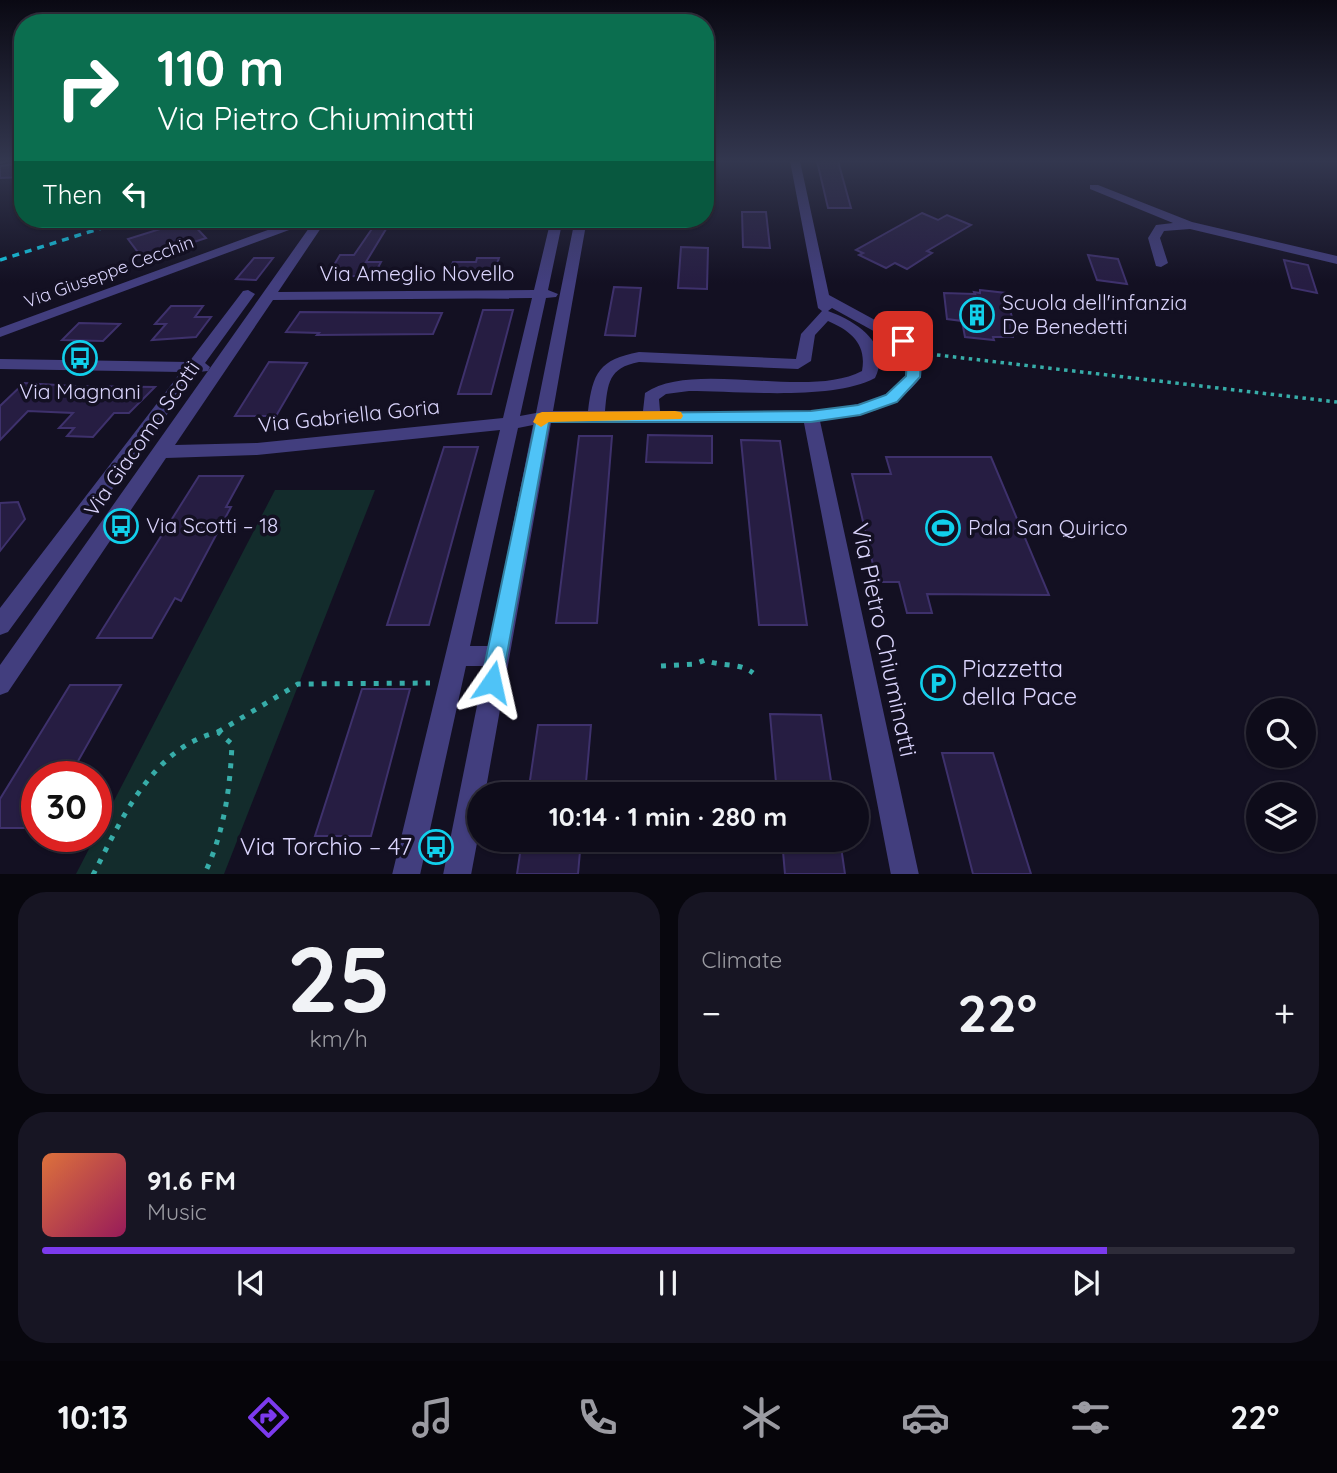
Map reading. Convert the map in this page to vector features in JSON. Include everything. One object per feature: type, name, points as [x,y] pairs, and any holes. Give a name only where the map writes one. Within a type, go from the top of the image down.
[{"type":"street","points":[[652,416],[652,397],[662,389],[689,386],[836,386],[856,381],[869,374],[873,362],[870,346],[861,333],[825,306],[803,202]]},
{"type":"street","points":[[1131,202],[1190,225],[1337,260]]},
{"type":"street","points":[[1161,263],[1154,237],[1160,229],[1190,225]]},
{"type":"street","name":"Via Giuseppe Cecchin","points":[[0,333],[287,228]]},
{"type":"street","name":"Via Giacomo Scotti","points":[[0,684],[315,228]]},
{"type":"street","points":[[406,874],[449,683],[513,422],[555,228]]},
{"type":"street","points":[[457,874],[496,656],[579,228]]},
{"type":"street","points":[[0,625],[248,294]]},
{"type":"street","name":"Via Ameglio Novello","points":[[268,296],[565,294]]},
{"type":"street","points":[[542,417],[811,417],[860,410],[891,398],[913,377],[914,359],[903,341],[825,306]]},
{"type":"street","points":[[596,416],[602,377],[610,365],[622,359],[797,364],[803,361],[808,334],[825,306]]},
{"type":"street","points":[[0,364],[220,367]]},
{"type":"street","name":"Via Gabriella Goria","points":[[160,452],[257,449],[542,417]]},
{"type":"street","name":"Via Pietro Chiuminatti","points":[[811,417],[905,874]]},
{"type":"street","points":[[456,656],[496,656]]},
{"type":"path","points":[[909,351],[1337,402]]},
{"type":"path","points":[[661,666],[695,664],[705,660],[719,666],[744,666],[753,673]]},
{"type":"path","points":[[93,874],[124,816],[157,770],[192,740],[218,732],[298,684],[449,683]]},
{"type":"path","points":[[204,874],[216,853],[231,790],[232,744],[218,732]]},
{"type":"green space","points":[[275,490],[375,490],[224,874],[76,874],[87,852],[112,852],[112,805]]},
{"type":"building","points":[[827,202],[849,202],[851,208],[828,208]]},
{"type":"building","points":[[742,212],[766,212],[770,248],[743,247]]},
{"type":"building","points":[[922,213],[938,220],[947,215],[971,225],[927,251],[932,253],[907,269],[895,263],[886,268],[859,255],[863,253],[856,250]]},
{"type":"building","points":[[163,228],[197,228],[206,238],[143,259],[128,239]]},
{"type":"building","points":[[373,228],[386,229],[366,262],[381,262],[373,277],[328,275],[340,255],[354,255]]},
{"type":"building","points":[[681,247],[708,248],[707,289],[678,288]]},
{"type":"building","points":[[1088,255],[1118,259],[1127,284],[1097,280]]},
{"type":"building","points":[[254,258],[273,258],[256,280],[236,279]]},
{"type":"building","points":[[477,258],[499,258],[494,272],[478,272],[476,279],[446,279],[453,262],[476,262]]},
{"type":"building","points":[[1284,260],[1308,265],[1317,293],[1292,288]]},
{"type":"building","points":[[614,287],[641,288],[635,336],[605,335]]},
{"type":"building","name":"Scuola dell'infanzia De Benedetti","points":[[980,290],[1006,293],[1016,334],[1013,334],[1013,337],[993,337],[994,340],[965,337],[962,321],[947,319],[944,293],[975,294],[974,292],[980,293]]},
{"type":"building","points":[[171,306],[203,306],[195,317],[211,317],[196,337],[152,340],[166,324],[155,324]]},
{"type":"building","points":[[483,310],[513,310],[491,394],[458,394]]},
{"type":"building","points":[[300,312],[442,313],[433,334],[317,335],[319,333],[286,332]]},
{"type":"building","points":[[79,323],[120,324],[103,341],[62,340]]},
{"type":"building","points":[[269,362],[307,363],[276,416],[235,416]]},
{"type":"building","points":[[24,383],[155,387],[129,413],[114,413],[93,437],[67,436],[74,428],[59,428],[73,413],[28,411],[0,440],[0,406]]},
{"type":"building","points":[[648,435],[712,436],[712,463],[646,462]]},
{"type":"building","points":[[579,436],[612,436],[597,623],[556,623]]},
{"type":"building","points":[[741,440],[780,441],[807,625],[759,625]]},
{"type":"building","points":[[444,447],[478,447],[429,625],[387,625]]},
{"type":"building","name":"Pala San Quirico","points":[[886,457],[991,457],[1049,595],[927,594],[932,613],[907,613],[899,582],[877,582],[852,474],[891,474]]},
{"type":"building","points":[[199,476],[243,476],[226,507],[231,507],[181,601],[175,598],[152,638],[97,638]]},
{"type":"building","points":[[18,502],[25,519],[0,551],[0,503]]},
{"type":"building","points":[[70,685],[121,685],[78,761],[23,761]]},
{"type":"building","points":[[362,689],[410,689],[371,836],[315,836]]},
{"type":"building","points":[[770,714],[821,715],[831,782],[776,782]]},
{"type":"building","points":[[538,725],[591,725],[586,782],[530,782]]},
{"type":"building","points":[[942,753],[993,753],[1031,874],[973,874]]},
{"type":"building","points":[[21,765],[21,828],[0,828],[0,799]]},
{"type":"building","points":[[520,852],[580,852],[578,874],[517,874]]},
{"type":"building","points":[[783,852],[842,852],[845,874],[785,874]]},
{"type":"railway","points":[[0,260],[101,228]]},
{"type":"slow traffic","points":[[541,422],[542,417],[675,416]]},
{"type":"place","name":"Scuola dell'infanzia De Benedetti","points":[[977,315]]},
{"type":"place","name":"Via Magnani","points":[[80,358]]},
{"type":"place","name":"Via Scotti – 18","points":[[121,526]]},
{"type":"place","name":"Pala San Quirico","points":[[943,528]]},
{"type":"place","name":"Piazzetta della Pace","points":[[938,683]]},
{"type":"place","name":"Via Torchio – 47","points":[[436,847]]},
{"type":"route","points":[[492,682],[542,417],[811,417],[860,410],[891,398],[913,377],[914,359],[903,341]]}]
